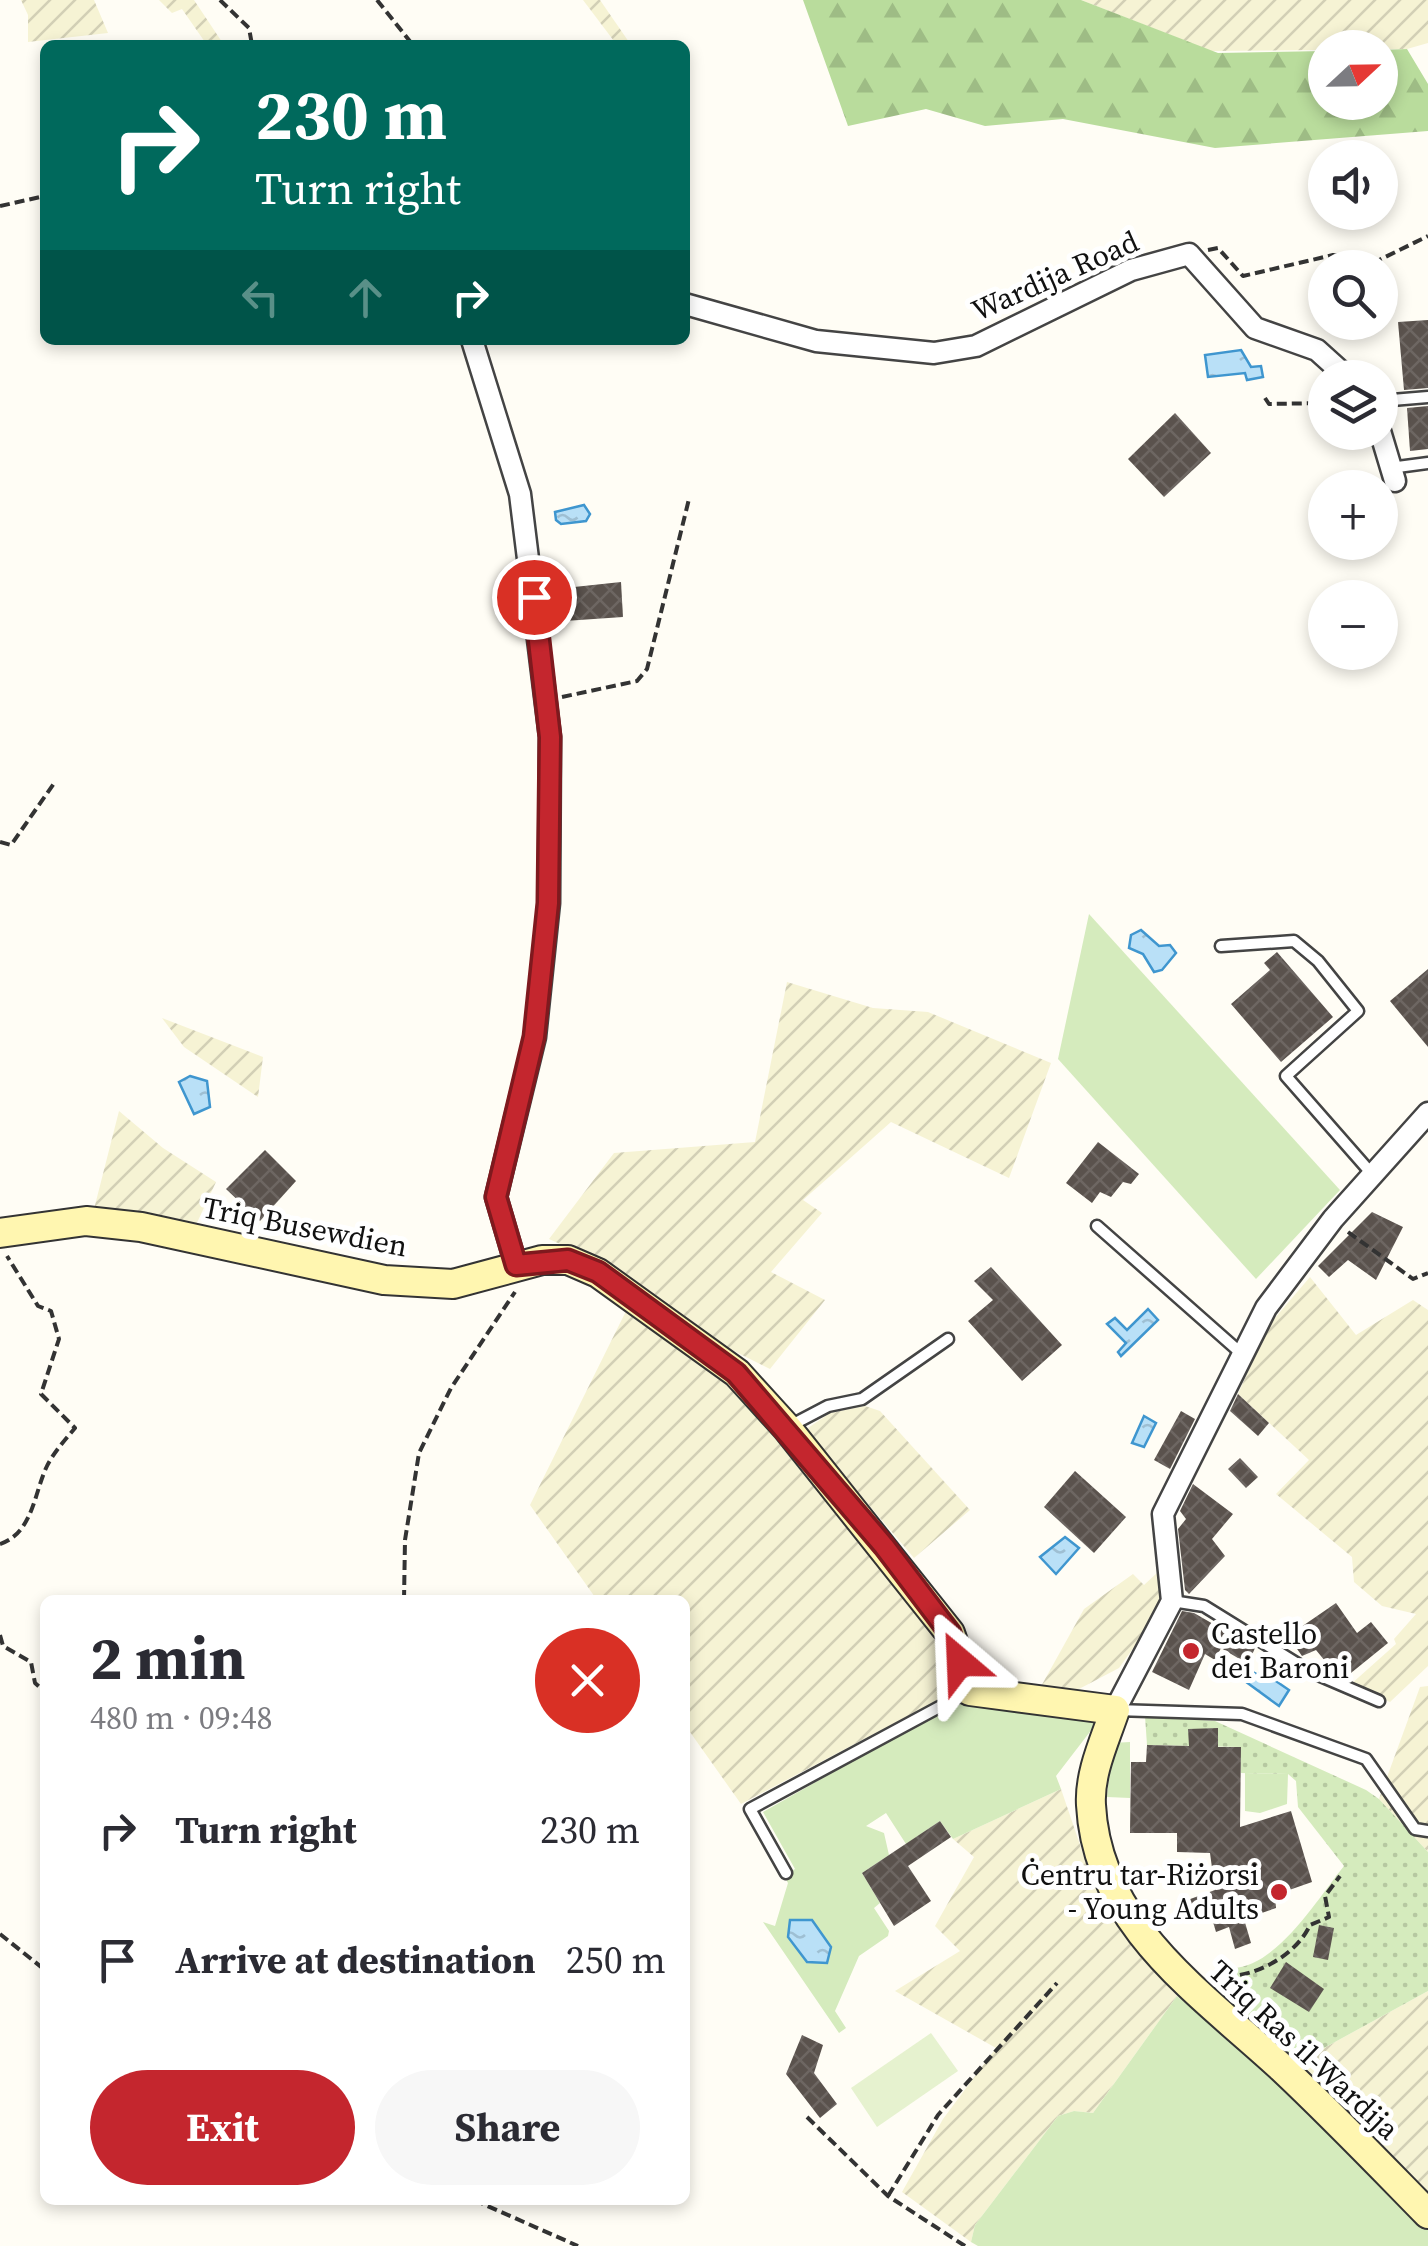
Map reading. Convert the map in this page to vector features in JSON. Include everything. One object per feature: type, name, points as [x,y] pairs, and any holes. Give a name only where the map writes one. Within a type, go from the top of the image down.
[{"type":"street","name":"Wardija Road","points":[[690,305],[816,341],[934,353],[976,346],[1131,270],[1189,254]]},
{"type":"street","points":[[1189,254],[1255,328],[1317,350],[1328,360]]},
{"type":"street","points":[[474,345],[520,494],[547,700],[552,789],[548,903],[534,1037],[496,1197],[516,1265]]},
{"type":"street","points":[[1172,1601],[1163,1514],[1266,1308],[1333,1220],[1428,1113]]},
{"type":"street","name":"Triq Busewdien","points":[[0,1233],[86,1222],[141,1227],[384,1280],[453,1284],[491,1276],[516,1265],[568,1260],[598,1272],[736,1373],[787,1428],[956,1628],[970,1690]]},
{"type":"street","name":"Triq Ras il-Wardija","points":[[1172,1601],[1115,1710],[1091,1784],[1099,1854],[1124,1908],[1182,1980],[1283,2069],[1428,2214]]},
{"type":"street","points":[[970,1690],[1115,1710]]},
{"type":"lane","points":[[1398,400],[1428,397]]},
{"type":"lane","points":[[1398,472],[1428,464]]},
{"type":"lane","points":[[1220,946],[1294,941],[1318,961],[1358,1011],[1286,1076],[1372,1174]]},
{"type":"lane","points":[[1097,1226],[1242,1354]]},
{"type":"lane","points":[[787,1428],[828,1406],[862,1399],[948,1339]]},
{"type":"lane","points":[[1172,1601],[1204,1606],[1310,1672],[1378,1701]]},
{"type":"lane","points":[[786,1874],[750,1809],[970,1690]]},
{"type":"lane","points":[[1115,1710],[1242,1714],[1366,1760],[1415,1829],[1428,1831]]},
{"type":"path","points":[[220,0],[249,28],[251,40]]},
{"type":"path","points":[[377,0],[409,40]]},
{"type":"path","points":[[0,206],[40,197]]},
{"type":"path","points":[[1189,254],[1218,248],[1243,276],[1333,255],[1375,262],[1428,236]]},
{"type":"path","points":[[1265,398],[1270,404],[1308,403]]},
{"type":"path","points":[[547,700],[638,680],[646,670],[690,500]]},
{"type":"path","points":[[0,842],[11,844],[54,782]]},
{"type":"path","points":[[1333,1220],[1413,1278],[1428,1273]]},
{"type":"path","points":[[0,1244],[38,1306],[51,1311],[58,1339],[41,1394],[75,1428],[46,1467],[26,1523],[10,1541],[0,1544]]},
{"type":"path","points":[[404,1595],[405,1540],[419,1453],[474,1350],[518,1289],[522,1277],[516,1265]]},
{"type":"path","points":[[0,1635],[3,1646],[30,1662],[40,1687]]},
{"type":"path","points":[[1225,1976],[1251,1975],[1303,1941],[1310,1925],[1328,1918],[1324,1896],[1340,1876]]},
{"type":"path","points":[[0,1934],[40,1966]]},
{"type":"path","points":[[888,2196],[938,2115],[1058,1983]]},
{"type":"path","points":[[807,2117],[888,2196],[964,2246]]},
{"type":"path","points":[[485,2205],[578,2246]]},
{"type":"shaded area","points":[[21,0],[94,0],[108,33],[28,42],[28,15]]},
{"type":"shaded area","points":[[159,0],[194,0],[221,40],[204,40],[182,9],[172,13]]},
{"type":"shaded area","points":[[583,0],[600,0],[628,40],[613,40]]},
{"type":"shaded area","points":[[1081,0],[1428,0],[1428,43],[1407,49],[1398,49],[1398,30],[1308,30],[1308,50],[1211,51]]},
{"type":"shaded area","points":[[787,982],[873,1008],[928,1012],[1051,1063],[1009,1178],[891,1122],[803,1200],[822,1213],[771,1272],[825,1300],[770,1369],[716,1342],[593,1259],[549,1239],[614,1153],[755,1142]]},
{"type":"shaded area","points":[[162,1018],[263,1057],[258,1097],[184,1047]]},
{"type":"shaded area","points":[[119,1111],[163,1148],[216,1182],[195,1227],[93,1213]]},
{"type":"shaded area","points":[[1310,1277],[1356,1335],[1413,1300],[1428,1310],[1428,1666],[1390,1702],[1350,1685],[1396,1644],[1394,1639],[1416,1614],[1382,1606],[1354,1582],[1352,1557],[1276,1494],[1309,1460],[1238,1394],[1269,1325]]},
{"type":"shaded area","points":[[629,1305],[713,1372],[776,1431],[939,1632],[959,1689],[741,1804],[690,1732],[690,1595],[593,1595],[530,1505]]},
{"type":"shaded area","points":[[865,1406],[880,1411],[970,1510],[914,1558],[805,1430],[830,1413]]},
{"type":"shaded area","points":[[1158,1572],[1167,1586],[1152,1622],[1119,1668],[1079,1689],[1039,1690],[1084,1609],[1133,1574],[1144,1585]]},
{"type":"shaded area","points":[[1428,1686],[1428,1852],[1379,1799],[1420,1687]]},
{"type":"shaded area","points":[[1061,1789],[1093,1883],[1131,1945],[1177,1996],[1093,2113],[1074,2111],[1058,2116],[975,2225],[971,2242],[902,2192],[943,2119],[996,2048],[895,1991],[960,1951],[935,1926],[974,1857],[953,1839]]},
{"type":"shaded area","points":[[1428,1991],[1428,2201],[1293,2065]]},
{"type":"green space","points":[[803,0],[1081,0],[1218,53],[1308,51],[1308,120],[1398,120],[1398,49],[1407,49],[1428,84],[1428,131],[1215,148],[1063,119],[985,126],[926,109],[848,126]]},
{"type":"green space","points":[[1089,914],[1340,1190],[1256,1279],[1058,1059]]},
{"type":"green space","points":[[969,1695],[1099,1720],[1056,1776],[1061,1789],[953,1839],[940,1821],[906,1844],[886,1813],[866,1826],[884,1833],[889,1855],[862,1873],[880,1903],[874,1908],[889,1931],[888,1936],[859,1956],[835,2011],[846,2028],[839,2033],[763,1922],[775,1926],[788,1883],[784,1876],[795,1869],[763,1812]]},
{"type":"green space","points":[[1145,1716],[1215,1721],[1379,1799],[1428,1852],[1428,1991],[1293,2065],[1214,1992],[1232,1968],[1249,1965],[1280,1944],[1344,1866],[1298,1807],[1296,1781],[1288,1774],[1241,1773],[1240,1747],[1147,1745]]},
{"type":"green space","points":[[1130,1742],[1130,1798],[1107,1797],[1112,1743]]},
{"type":"green space","points":[[1245,1773],[1288,1774],[1287,1804],[1260,1813],[1245,1811]]},
{"type":"green space","points":[[1177,1996],[1297,2096],[1428,2223],[1428,2246],[978,2246],[971,2242],[975,2225],[1058,2116],[1074,2111],[1093,2113]]},
{"type":"green space","points":[[931,2033],[958,2071],[877,2127],[851,2088]]},
{"type":"water","points":[[1241,350],[1251,367],[1261,366],[1263,377],[1247,380],[1245,373],[1208,377],[1205,355]]},
{"type":"water","points":[[584,505],[590,514],[586,521],[561,524],[556,520],[555,512]]},
{"type":"water","points":[[1141,930],[1159,946],[1170,945],[1176,953],[1162,970],[1154,972],[1143,954],[1129,948],[1131,935]]},
{"type":"water","points":[[190,1076],[207,1081],[210,1107],[194,1114],[179,1082]]},
{"type":"water","points":[[1148,1309],[1158,1320],[1121,1356],[1118,1352],[1126,1343],[1107,1324],[1115,1318],[1127,1330]]},
{"type":"water","points":[[1144,1416],[1156,1423],[1144,1447],[1132,1443]]},
{"type":"water","points":[[1065,1537],[1079,1548],[1056,1574],[1040,1557]]},
{"type":"water","points":[[1248,1669],[1258,1675],[1261,1671],[1289,1690],[1279,1706],[1242,1679]]},
{"type":"water","points":[[790,1920],[812,1920],[831,1947],[827,1963],[807,1962],[788,1937]]},
{"type":"building","points":[[1428,320],[1428,388],[1404,390],[1398,322]]},
{"type":"building","points":[[1428,406],[1428,449],[1410,451],[1407,408]]},
{"type":"building","points":[[1175,413],[1211,453],[1164,497],[1128,459]]},
{"type":"building","points":[[621,582],[623,617],[550,622],[546,590]]},
{"type":"building","points":[[1277,952],[1333,1017],[1281,1062],[1231,1004],[1270,970],[1264,963]]},
{"type":"building","points":[[1428,969],[1428,1047],[1390,1001]]},
{"type":"building","points":[[1098,1142],[1139,1174],[1131,1184],[1123,1182],[1111,1197],[1100,1192],[1092,1203],[1066,1183]]},
{"type":"building","points":[[265,1150],[296,1181],[260,1221],[226,1189]]},
{"type":"building","points":[[1372,1212],[1403,1227],[1376,1280],[1348,1260],[1329,1277],[1318,1266]]},
{"type":"building","points":[[991,1267],[1062,1345],[1022,1381],[968,1321],[993,1300],[974,1281]]},
{"type":"building","points":[[1238,1394],[1269,1423],[1258,1436],[1230,1411]]},
{"type":"building","points":[[1181,1411],[1195,1419],[1170,1469],[1154,1460]]},
{"type":"building","points":[[1240,1458],[1258,1477],[1246,1488],[1228,1469]]},
{"type":"building","points":[[1075,1471],[1126,1517],[1094,1553],[1044,1507]]},
{"type":"building","points":[[1193,1484],[1233,1514],[1212,1539],[1225,1556],[1189,1594],[1185,1590],[1178,1529],[1186,1519],[1180,1511]]},
{"type":"building","points":[[1336,1603],[1357,1633],[1371,1622],[1388,1643],[1346,1677],[1334,1672],[1316,1650],[1302,1656],[1288,1636]]},
{"type":"building","name":"Castello dei Baroni","points":[[1182,1611],[1194,1613],[1255,1648],[1248,1664],[1221,1648],[1215,1660],[1205,1654],[1189,1690],[1152,1672]]},
{"type":"building","points":[[1218,1728],[1218,1747],[1241,1747],[1240,1827],[1291,1811],[1312,1882],[1275,1895],[1276,1908],[1244,1919],[1251,1943],[1235,1949],[1229,1927],[1216,1932],[1210,1912],[1188,1919],[1182,1902],[1215,1890],[1210,1853],[1177,1852],[1177,1833],[1130,1833],[1131,1762],[1146,1762],[1147,1745],[1189,1746],[1188,1729]]},
{"type":"building","points":[[940,1821],[951,1837],[908,1866],[931,1901],[894,1926],[862,1873]]},
{"type":"building","points":[[1319,1925],[1334,1928],[1328,1960],[1313,1957]]},
{"type":"building","points":[[1286,1962],[1324,1989],[1309,2012],[1270,1988]]},
{"type":"building","points":[[802,2035],[823,2045],[814,2073],[837,2104],[820,2118],[786,2074]]},
{"type":"place","name":"Castello dei Baroni","points":[[1191,1651]]},
{"type":"place","name":"Ċentru tar-Riżorsi - Young Adults","points":[[1279,1892]]},
{"type":"route","points":[[534,597],[547,700],[552,789],[548,903],[534,1037],[496,1197],[516,1265],[568,1260],[598,1272],[736,1373],[884,1546],[950,1633],[960,1662]]}]
